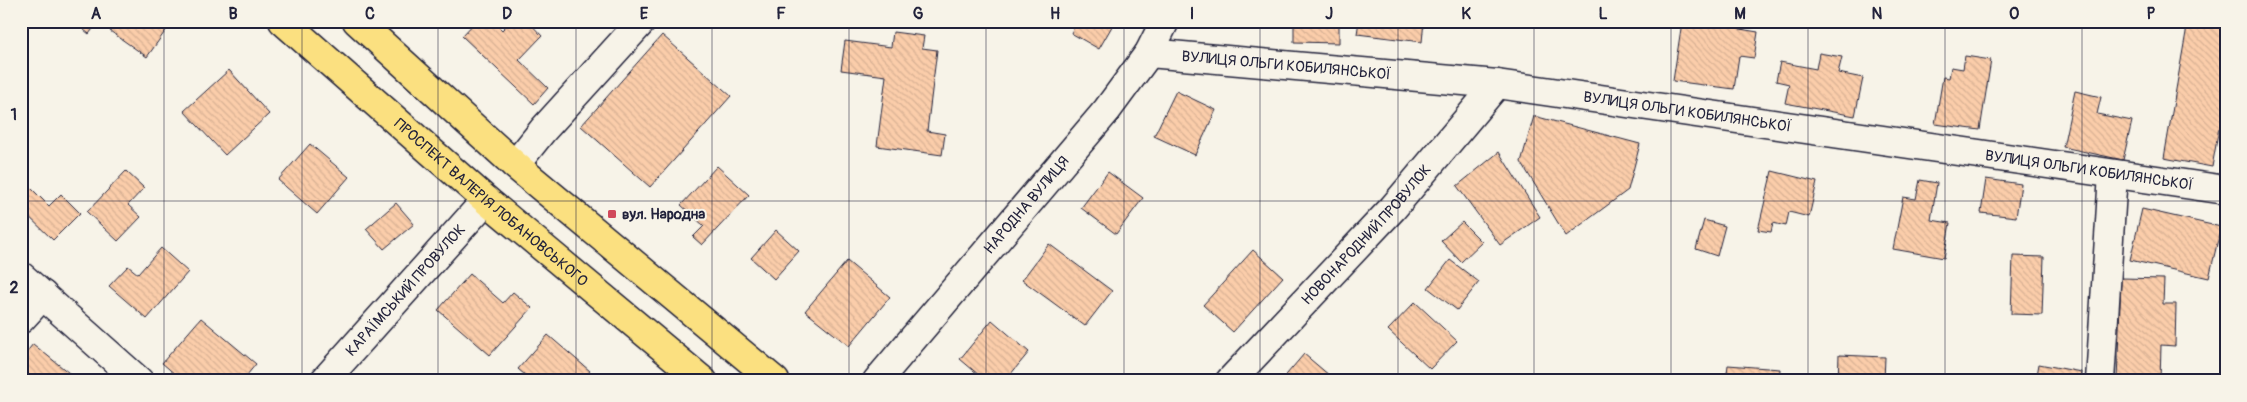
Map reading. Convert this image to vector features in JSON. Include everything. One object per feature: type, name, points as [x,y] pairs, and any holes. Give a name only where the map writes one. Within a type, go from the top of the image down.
[{"type":"main road","name":"ПРОСПЕКТ ВАЛЕРІЯ ЛОБАНОВСЬКОГО","points":[[283,21],[486,200],[703,381]]},
{"type":"main road","points":[[357,21],[515,165],[775,381]]},
{"type":"street","points":[[515,165],[548,125],[642,21]]},
{"type":"street","name":"НАРОДНА ВУЛИЦЯ","points":[[877,381],[1107,110],[1149,53],[1165,21]]},
{"type":"street","name":"ВУЛИЦЯ ОЛЬГИ КОБИЛЯНСЬКОЇ","points":[[1149,53],[1496,84],[2226,190]]},
{"type":"street","name":"НОВОНАРОДНИЙ ПРОВУЛОК","points":[[1230,381],[1393,208],[1496,84]]},
{"type":"street","points":[[2100,381],[2113,174]]},
{"type":"street","name":"КАРАЇМСЬКИЙ ПРОВУЛОК","points":[[324,381],[486,200]]},
{"type":"street","points":[[21,276],[139,381]]},
{"type":"street","points":[[21,319],[43,295]]},
{"type":"building","points":[[73,21],[99,21],[89,34]]},
{"type":"building","points":[[118,21],[161,21],[169,26],[147,57],[110,31]]},
{"type":"building","points":[[476,21],[493,21],[502,30],[511,21],[528,21],[542,36],[519,60],[548,88],[534,104],[462,36]]},
{"type":"building","points":[[730,21],[748,21],[739,30]]},
{"type":"building","points":[[1077,21],[1115,21],[1099,49],[1071,33]]},
{"type":"building","points":[[1294,21],[1339,21],[1339,43],[1294,42]]},
{"type":"building","points":[[1359,21],[1424,21],[1422,42],[1357,34]]},
{"type":"building","points":[[1716,21],[1741,21],[1740,29],[1758,32],[1754,58],[1739,56],[1734,89],[1673,81],[1682,22],[1715,27]]},
{"type":"building","points":[[2188,21],[2226,21],[2226,130],[2219,128],[2212,167],[2164,158]]},
{"type":"building","points":[[893,32],[924,36],[922,48],[937,50],[927,131],[945,134],[942,155],[877,146],[886,76],[841,70],[845,41],[891,47]]},
{"type":"building","points":[[662,35],[731,96],[650,187],[581,126]]},
{"type":"building","points":[[1819,53],[1842,57],[1838,73],[1863,78],[1855,116],[1785,103],[1789,84],[1776,81],[1780,62],[1816,69]]},
{"type":"building","points":[[1965,56],[1991,60],[1980,130],[1935,124],[1943,77],[1949,78],[1951,67],[1963,69]]},
{"type":"building","points":[[229,70],[269,114],[225,155],[184,111]]},
{"type":"building","points":[[1176,91],[1216,110],[1195,155],[1154,136]]},
{"type":"building","points":[[2075,91],[2101,97],[2097,114],[2132,121],[2123,160],[2063,147]]},
{"type":"building","points":[[1534,116],[1640,144],[1628,190],[1566,236],[1521,162]]},
{"type":"building","points":[[310,144],[349,177],[317,214],[278,180]]},
{"type":"building","points":[[1499,152],[1540,217],[1500,245],[1457,186]]},
{"type":"building","points":[[717,166],[749,195],[702,245],[693,237],[704,226],[681,205]]},
{"type":"building","points":[[126,171],[144,188],[128,205],[141,217],[118,241],[87,212]]},
{"type":"building","points":[[1772,171],[1817,182],[1809,217],[1789,212],[1786,226],[1773,223],[1771,232],[1758,230]]},
{"type":"building","points":[[1108,172],[1143,198],[1116,234],[1081,208]]},
{"type":"building","points":[[1986,179],[2021,184],[2016,217],[1981,213]]},
{"type":"building","points":[[1920,180],[1937,183],[1931,220],[1950,223],[1944,258],[1893,249],[1903,197],[1916,199]]},
{"type":"building","points":[[29,186],[49,206],[61,194],[80,213],[53,240],[21,209],[21,193]]},
{"type":"building","points":[[396,203],[414,224],[384,249],[366,229]]},
{"type":"building","points":[[2142,209],[2221,227],[2209,278],[2130,260]]},
{"type":"building","points":[[1704,220],[1725,226],[1717,256],[1696,249]]},
{"type":"building","points":[[1462,222],[1482,242],[1461,262],[1441,241]]},
{"type":"building","points":[[776,230],[799,251],[774,279],[751,258]]},
{"type":"building","points":[[1049,244],[1112,291],[1085,326],[1022,280]]},
{"type":"building","points":[[161,248],[188,272],[147,319],[109,286],[128,266],[138,274]]},
{"type":"building","points":[[1253,250],[1283,277],[1233,332],[1203,305]]},
{"type":"building","points":[[2013,256],[2044,257],[2042,315],[2011,314]]},
{"type":"building","points":[[1450,260],[1479,282],[1457,310],[1428,288]]},
{"type":"building","points":[[847,261],[890,297],[849,346],[805,311]]},
{"type":"building","points":[[470,274],[503,303],[513,292],[532,308],[490,355],[438,310]]},
{"type":"building","points":[[2121,278],[2164,279],[2163,304],[2176,304],[2175,346],[2161,345],[2160,381],[2117,381]]},
{"type":"building","points":[[1415,302],[1457,341],[1430,369],[1388,330]]},
{"type":"building","points":[[201,318],[256,364],[242,381],[183,381],[162,363]]},
{"type":"building","points":[[992,320],[1029,352],[1005,381],[986,381],[960,359]]},
{"type":"building","points":[[548,335],[590,371],[582,381],[532,381],[518,369]]},
{"type":"building","points":[[33,344],[79,381],[21,381],[21,359]]},
{"type":"building","points":[[1304,354],[1336,381],[1281,381]]},
{"type":"building","points":[[1839,355],[1885,357],[1884,381],[1838,381]]},
{"type":"building","points":[[2039,364],[2081,372],[2080,381],[2036,381]]},
{"type":"building","points":[[1728,365],[1780,369],[1779,381],[1726,381]]},
{"type":"place","name":"вул. Народна","points":[[612,214]]}]
